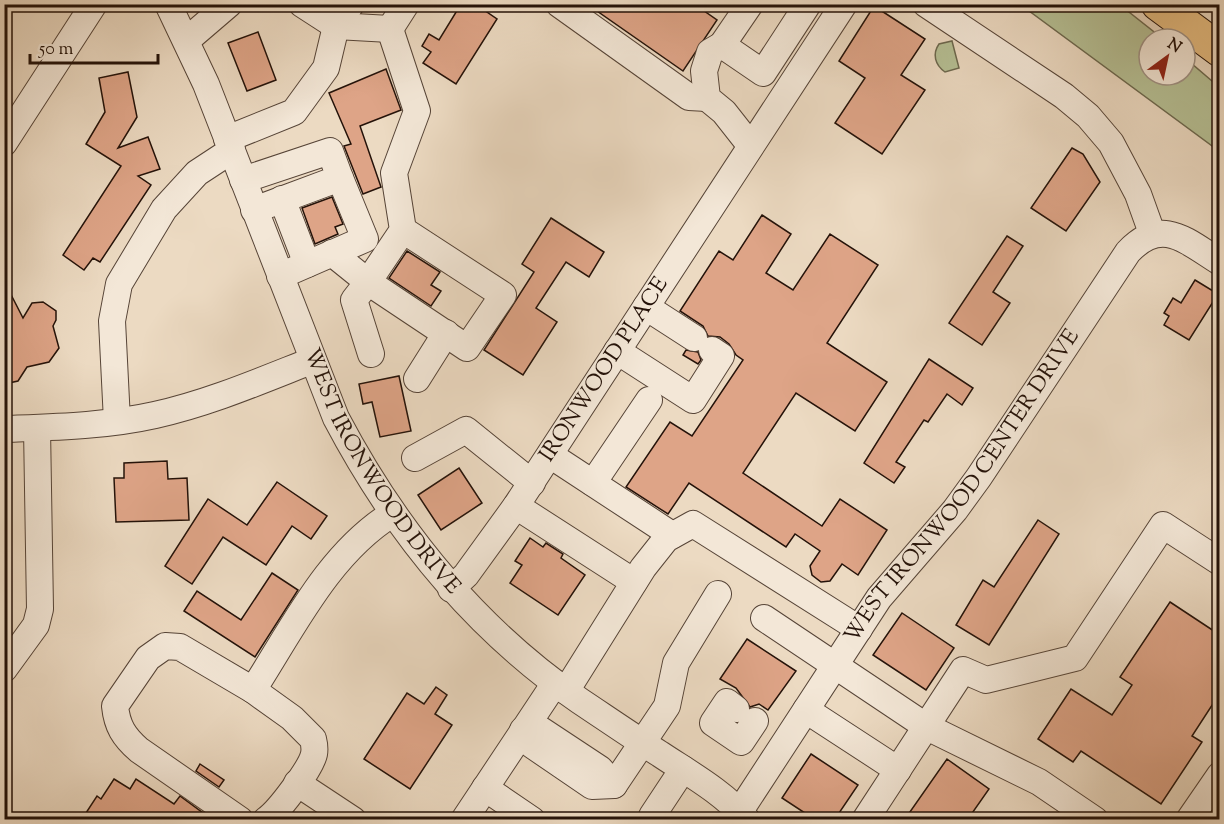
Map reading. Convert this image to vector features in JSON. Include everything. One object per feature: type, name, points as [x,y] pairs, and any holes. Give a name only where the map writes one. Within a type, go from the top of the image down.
[{"type":"highway","points":[[1140,4],[1167,27]]},
{"type":"highway","points":[[1158,4],[1220,50]]},
{"type":"highway","points":[[1197,52],[1220,71]]},
{"type":"street","points":[[8,130],[94,4]]},
{"type":"street","name":"WEST IRONWOOD DRIVE","points":[[168,4],[187,40],[230,145],[311,361],[336,418],[360,464],[393,514],[451,589],[523,658],[561,687],[683,769],[743,815]]},
{"type":"street","points":[[187,40],[229,4]]},
{"type":"street","points":[[302,4],[336,26],[390,28]]},
{"type":"street","points":[[117,421],[112,321],[119,284],[164,209],[197,173],[230,145],[294,112],[326,68],[336,26],[351,4]]},
{"type":"street","points":[[390,28],[406,4]]},
{"type":"street","points":[[559,4],[689,97],[707,98],[724,112],[750,145]]},
{"type":"street","points":[[723,45],[763,73],[808,4]]},
{"type":"street","name":"IRONWOOD PLACE","points":[[451,589],[466,575],[532,483],[750,145],[844,4]]},
{"type":"street","points":[[926,4],[1064,96],[1088,116],[1111,143],[1138,194],[1152,233],[1179,237],[1220,262]]},
{"type":"street","points":[[707,98],[704,71],[710,52],[723,45],[744,9]]},
{"type":"street","points":[[371,354],[354,300],[403,230],[394,173],[417,111],[390,28]]},
{"type":"street","points":[[243,180],[330,151],[365,239],[280,276]]},
{"type":"street","points":[[254,210],[340,178]]},
{"type":"street","points":[[282,199],[307,264]]},
{"type":"street","points":[[332,253],[368,282],[467,348],[503,295],[403,230]]},
{"type":"street","name":"WEST IRONWOOD CENTER DRIVE","points":[[743,815],[785,742],[859,629],[895,578],[955,510],[979,477],[1128,252],[1152,233]]},
{"type":"street","points":[[618,351],[693,400],[721,356],[646,307]]},
{"type":"street","points":[[417,379],[446,333]]},
{"type":"street","points":[[4,429],[117,421],[156,414],[228,393],[311,361]]},
{"type":"street","points":[[593,483],[648,400]]},
{"type":"street","points":[[4,669],[36,625],[40,609],[37,428]]},
{"type":"street","points":[[415,458],[466,430],[532,483]]},
{"type":"street","points":[[550,455],[672,536]]},
{"type":"street","points":[[516,506],[634,582]]},
{"type":"street","points":[[254,690],[334,565],[372,527],[393,514]]},
{"type":"street","points":[[464,819],[523,730],[561,687],[666,539],[693,524],[859,629]]},
{"type":"street","points":[[865,819],[963,670],[986,680],[1075,658],[1163,525],[1220,562]]},
{"type":"street","points":[[523,730],[541,730],[600,769],[614,785],[667,706],[680,656],[718,594]]},
{"type":"street","points":[[764,618],[927,727],[1038,782],[1095,819]]},
{"type":"street","points":[[240,819],[139,750],[126,738],[117,722],[115,706],[148,658],[165,646],[180,647],[254,690],[292,718],[313,739],[314,754],[297,783],[276,813],[266,819]]},
{"type":"street","points":[[806,710],[898,770]]},
{"type":"street","points":[[747,716],[785,742]]},
{"type":"street","points":[[658,819],[652,816],[683,769]]},
{"type":"street","points":[[1189,819],[1220,775]]},
{"type":"street","points":[[297,783],[353,819]]},
{"type":"street","points":[[485,788],[532,819]]},
{"type":"green space","points":[[1021,5],[1120,5],[1148,27],[1137,27],[1137,87],[1197,87],[1197,68],[1219,87],[1219,151]]},
{"type":"green space","points":[[952,41],[959,68],[945,72],[937,63],[935,55],[939,44]]},
{"type":"building","points":[[461,4],[475,4],[497,19],[456,84],[423,63],[431,52],[422,46],[429,34],[439,40]]},
{"type":"building","points":[[587,4],[694,4],[717,20],[683,71]]},
{"type":"building","points":[[874,6],[925,39],[901,75],[925,90],[882,154],[835,123],[865,78],[839,61]]},
{"type":"building","points":[[258,32],[276,80],[247,91],[228,43]]},
{"type":"building","points":[[386,69],[401,110],[360,126],[381,187],[363,194],[344,146],[351,144],[329,93]]},
{"type":"building","points":[[128,72],[137,117],[118,148],[148,137],[160,169],[138,176],[151,185],[100,262],[93,258],[84,270],[63,255],[121,166],[86,144],[105,112],[99,78]]},
{"type":"building","points":[[1072,148],[1083,154],[1100,182],[1066,231],[1031,208]]},
{"type":"building","points":[[332,197],[343,224],[335,227],[338,234],[315,244],[302,208]]},
{"type":"building","points":[[762,215],[791,234],[766,273],[793,290],[830,234],[878,265],[827,343],[887,382],[855,431],[796,393],[743,473],[822,526],[840,499],[887,530],[858,575],[842,564],[830,581],[821,582],[812,575],[810,566],[820,551],[795,534],[786,547],[689,483],[668,514],[626,487],[670,422],[692,436],[743,360],[720,337],[708,336],[703,326],[680,311],[719,251],[733,260]]},
{"type":"building","points":[[551,218],[604,252],[589,277],[566,262],[536,308],[557,322],[523,375],[484,350],[534,272],[522,264]]},
{"type":"building","points":[[1007,236],[1023,246],[993,292],[1010,303],[982,345],[949,323]]},
{"type":"building","points":[[407,251],[440,272],[431,285],[441,291],[431,306],[389,278]]},
{"type":"building","points":[[1195,280],[1218,294],[1189,340],[1164,325],[1169,316],[1164,313],[1173,298],[1181,303]]},
{"type":"building","points":[[4,281],[23,318],[32,303],[43,302],[56,311],[53,326],[59,348],[49,362],[27,367],[18,381],[4,384]]},
{"type":"building","points":[[686,350],[698,352],[701,360],[698,364],[683,355]]},
{"type":"building","points":[[929,359],[973,388],[962,405],[947,394],[928,422],[924,420],[896,462],[905,467],[894,483],[864,463]]},
{"type":"building","points":[[399,376],[411,431],[380,437],[372,402],[363,404],[359,384]]},
{"type":"building","points":[[167,461],[168,479],[187,478],[189,520],[116,522],[114,478],[124,478],[124,463]]},
{"type":"building","points":[[459,468],[482,503],[441,530],[418,495]]},
{"type":"building","points":[[277,482],[327,516],[311,539],[292,526],[266,565],[223,537],[192,584],[165,566],[208,499],[247,525]]},
{"type":"building","points":[[1038,520],[1059,534],[989,645],[956,625],[983,580],[994,587]]},
{"type":"building","points":[[530,538],[543,547],[546,543],[563,554],[561,558],[585,575],[558,615],[510,583],[522,565],[515,561]]},
{"type":"building","points":[[272,573],[298,590],[255,657],[184,611],[197,591],[241,620]]},
{"type":"building","points":[[1170,602],[1220,635],[1220,693],[1192,736],[1202,742],[1161,804],[1081,751],[1073,762],[1038,739],[1071,689],[1112,715],[1132,685],[1120,677]]},
{"type":"building","points":[[902,613],[954,648],[926,690],[873,655]]},
{"type":"building","points":[[747,639],[796,671],[768,710],[759,704],[750,707],[736,688],[720,679]]},
{"type":"building","points":[[436,687],[447,695],[435,714],[452,725],[410,789],[364,759],[407,693],[424,704]]},
{"type":"building","points":[[811,754],[858,785],[835,819],[814,819],[782,798]]},
{"type":"building","points":[[947,759],[989,789],[968,819],[905,819]]},
{"type":"building","points":[[200,764],[224,780],[219,787],[196,771]]},
{"type":"building","points":[[114,779],[130,789],[136,779],[174,804],[180,796],[203,813],[198,819],[82,819],[97,796],[101,799]]}]
